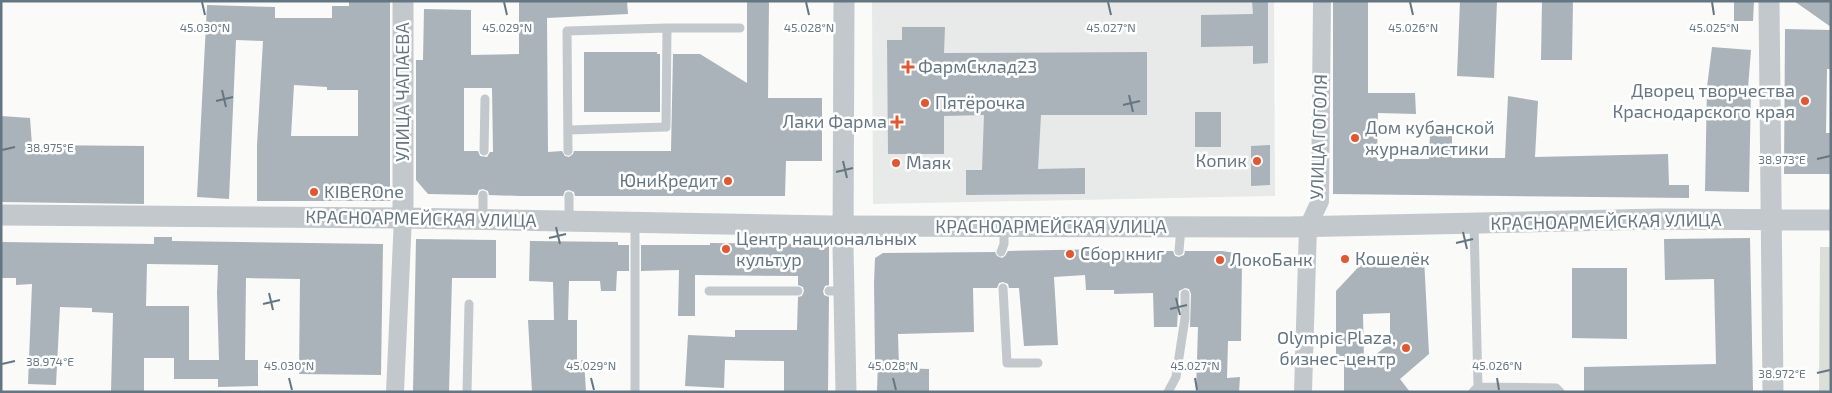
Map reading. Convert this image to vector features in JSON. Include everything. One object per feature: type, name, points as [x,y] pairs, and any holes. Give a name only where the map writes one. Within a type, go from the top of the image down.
[{"type":"street","name":"УЛИЦА ЧАПАЕВА","points":[[395,392],[403,218],[403,1]]},
{"type":"street","points":[[844,1],[843,226],[836,291],[846,392]]},
{"type":"street","name":"УЛИЦА ГОГОЛЯ","points":[[1303,392],[1308,227],[1320,201],[1322,1]]},
{"type":"street","points":[[1769,1],[1773,392]]},
{"type":"street","name":"КРАСНОАРМЕЙСКАЯ УЛИЦА","points":[[1,215],[403,218],[843,226],[1180,227],[1308,227],[1659,219],[1831,220]]},
{"type":"lane","points":[[568,130],[666,128],[667,28]]},
{"type":"lane","points":[[568,151],[567,31],[740,28]]},
{"type":"lane","points":[[484,151],[485,99]]},
{"type":"lane","points":[[483,195],[483,220]]},
{"type":"lane","points":[[569,196],[569,222]]},
{"type":"lane","points":[[635,223],[635,392]]},
{"type":"lane","points":[[1474,224],[1475,389],[1556,388],[1560,392]]},
{"type":"lane","points":[[1002,252],[1004,226]]},
{"type":"lane","points":[[1178,251],[1180,227]]},
{"type":"lane","points":[[1003,288],[1007,363],[1038,364]]},
{"type":"lane","points":[[709,291],[798,291]]},
{"type":"lane","points":[[1168,392],[1176,377],[1185,318],[1185,294]]},
{"type":"lane","points":[[467,392],[469,304]]},
{"type":"shaded area","points":[[872,1],[1274,1],[1275,196],[873,204]]},
{"type":"shaded area","points":[[1820,247],[1831,247],[1831,392],[1819,392]]},
{"type":"building","points":[[349,1],[390,1],[390,201],[257,201],[257,145],[263,41],[236,40],[229,199],[197,197],[207,5],[275,7],[275,18],[332,18],[332,6],[349,6]],"holes":[[[294,85],[327,87],[327,90],[358,90],[358,136],[291,136]]]},
{"type":"building","points":[[519,1],[627,1],[628,14],[547,18],[548,152],[562,151],[565,156],[569,157],[574,151],[671,151],[673,54],[700,54],[747,83],[747,1],[769,1],[768,98],[822,98],[822,161],[786,161],[785,196],[575,196],[574,192],[569,190],[565,191],[563,196],[520,196],[489,195],[488,191],[483,189],[479,190],[477,195],[428,194],[416,180],[416,60],[423,60],[424,9],[471,10],[471,55],[519,54]],"holes":[[[464,88],[492,88],[493,152],[490,152],[487,157],[480,156],[478,151],[464,151]]]},
{"type":"building","points":[[1252,1],[1268,1],[1268,63],[1253,64],[1253,46],[1201,47],[1201,15],[1253,14]]},
{"type":"building","points":[[1333,1],[1368,1],[1368,93],[1415,93],[1416,114],[1378,113],[1377,159],[1429,159],[1430,135],[1452,136],[1452,158],[1505,158],[1508,96],[1538,101],[1535,157],[1668,154],[1669,185],[1689,185],[1689,198],[1333,194]]},
{"type":"building","points":[[1460,1],[1497,1],[1494,78],[1457,76]]},
{"type":"building","points":[[1542,1],[1573,1],[1572,60],[1541,60]]},
{"type":"building","points":[[1734,1],[1754,1],[1753,21],[1734,21]]},
{"type":"building","points":[[1794,1],[1831,1],[1831,27]]},
{"type":"building","points":[[902,27],[945,27],[944,53],[1147,52],[1147,115],[1041,115],[1038,169],[1085,168],[1085,194],[966,195],[966,170],[982,170],[984,115],[944,116],[944,154],[888,154],[887,40],[902,40]]},
{"type":"building","name":"Дворец творчества Краснодарского края","points":[[1785,29],[1831,30],[1831,69],[1827,69],[1826,133],[1831,133],[1831,174],[1784,174]]},
{"type":"building","points":[[1712,47],[1751,50],[1748,88],[1751,88],[1749,192],[1705,191],[1707,87]]},
{"type":"building","points":[[584,52],[657,52],[657,54],[660,54],[660,112],[584,112]]},
{"type":"building","points":[[1195,112],[1221,112],[1221,147],[1195,147]]},
{"type":"building","points":[[1,116],[30,118],[32,145],[144,146],[144,204],[1,202]]},
{"type":"building","points":[[1270,145],[1270,185],[1251,186],[1251,146]]},
{"type":"building","points":[[154,237],[172,237],[172,241],[383,244],[381,375],[299,374],[300,279],[246,278],[245,360],[258,360],[258,386],[218,387],[218,379],[174,379],[174,358],[144,358],[144,392],[111,392],[113,313],[92,312],[92,308],[60,307],[56,385],[28,384],[32,284],[16,285],[16,278],[1,278],[1,242],[154,244]],"holes":[[[147,264],[218,265],[219,360],[189,360],[189,306],[146,306]]]},
{"type":"building","points":[[1750,238],[1753,392],[1584,392],[1584,367],[1716,364],[1714,279],[1665,280],[1664,239]]},
{"type":"building","points":[[416,239],[496,240],[496,278],[452,278],[449,392],[413,392]]},
{"type":"building","points":[[530,241],[618,242],[618,245],[629,245],[629,271],[617,271],[616,291],[601,291],[600,281],[569,281],[568,320],[577,320],[577,361],[584,360],[586,392],[532,392],[528,320],[554,320],[553,282],[529,281]]},
{"type":"building","points":[[710,243],[829,244],[829,285],[825,286],[823,291],[824,295],[829,297],[828,392],[784,392],[784,361],[725,360],[724,388],[685,386],[688,335],[735,337],[735,330],[797,330],[798,297],[802,296],[804,291],[803,287],[798,285],[798,276],[695,275],[695,316],[678,316],[679,270],[641,271],[641,245],[710,245]]},
{"type":"building","points":[[1109,249],[1109,251],[1173,251],[1175,256],[1179,257],[1184,255],[1185,251],[1222,251],[1235,253],[1242,260],[1241,341],[1228,341],[1227,378],[1240,377],[1239,392],[1196,392],[1198,327],[1190,327],[1191,294],[1189,289],[1185,288],[1179,291],[1177,327],[1154,327],[1153,293],[1114,294],[1114,290],[1086,290],[1085,275],[1054,277],[1058,345],[1024,346],[1019,288],[1009,288],[1008,284],[1003,282],[999,283],[997,288],[973,288],[974,332],[898,334],[899,368],[929,369],[929,392],[877,392],[878,360],[875,360],[875,258],[883,253],[995,252],[997,256],[1002,258],[1008,251]]},
{"type":"building","points":[[1424,258],[1429,354],[1400,379],[1410,392],[1344,392],[1344,356],[1336,356],[1336,291],[1366,259]],"holes":[[[1390,313],[1390,343],[1364,364],[1363,314]]]},
{"type":"building","points":[[1572,268],[1627,268],[1627,339],[1572,338]]},
{"type":"place","name":"ФармСклад23","points":[[908,67]]},
{"type":"place","name":"Дворец творчества Краснодарского края","points":[[1805,101]]},
{"type":"place","name":"Пятёрочка","points":[[925,103]]},
{"type":"place","name":"Лаки Фарма","points":[[897,122]]},
{"type":"place","name":"Дом кубанской журналистики","points":[[1355,138]]},
{"type":"place","name":"Копик","points":[[1257,161]]},
{"type":"place","name":"Маяк","points":[[896,163]]},
{"type":"place","name":"ЮниКредит","points":[[728,181]]},
{"type":"place","name":"KIBEROne","points":[[314,192]]},
{"type":"place","name":"Центр национальных культур","points":[[726,249]]},
{"type":"place","name":"Сбор книг","points":[[1070,254]]},
{"type":"place","name":"Кошелёк","points":[[1345,259]]},
{"type":"place","name":"ЛокоБанк","points":[[1220,260]]},
{"type":"place","name":"Olympic Plaza, бизнес-центр","points":[[1406,348]]}]
